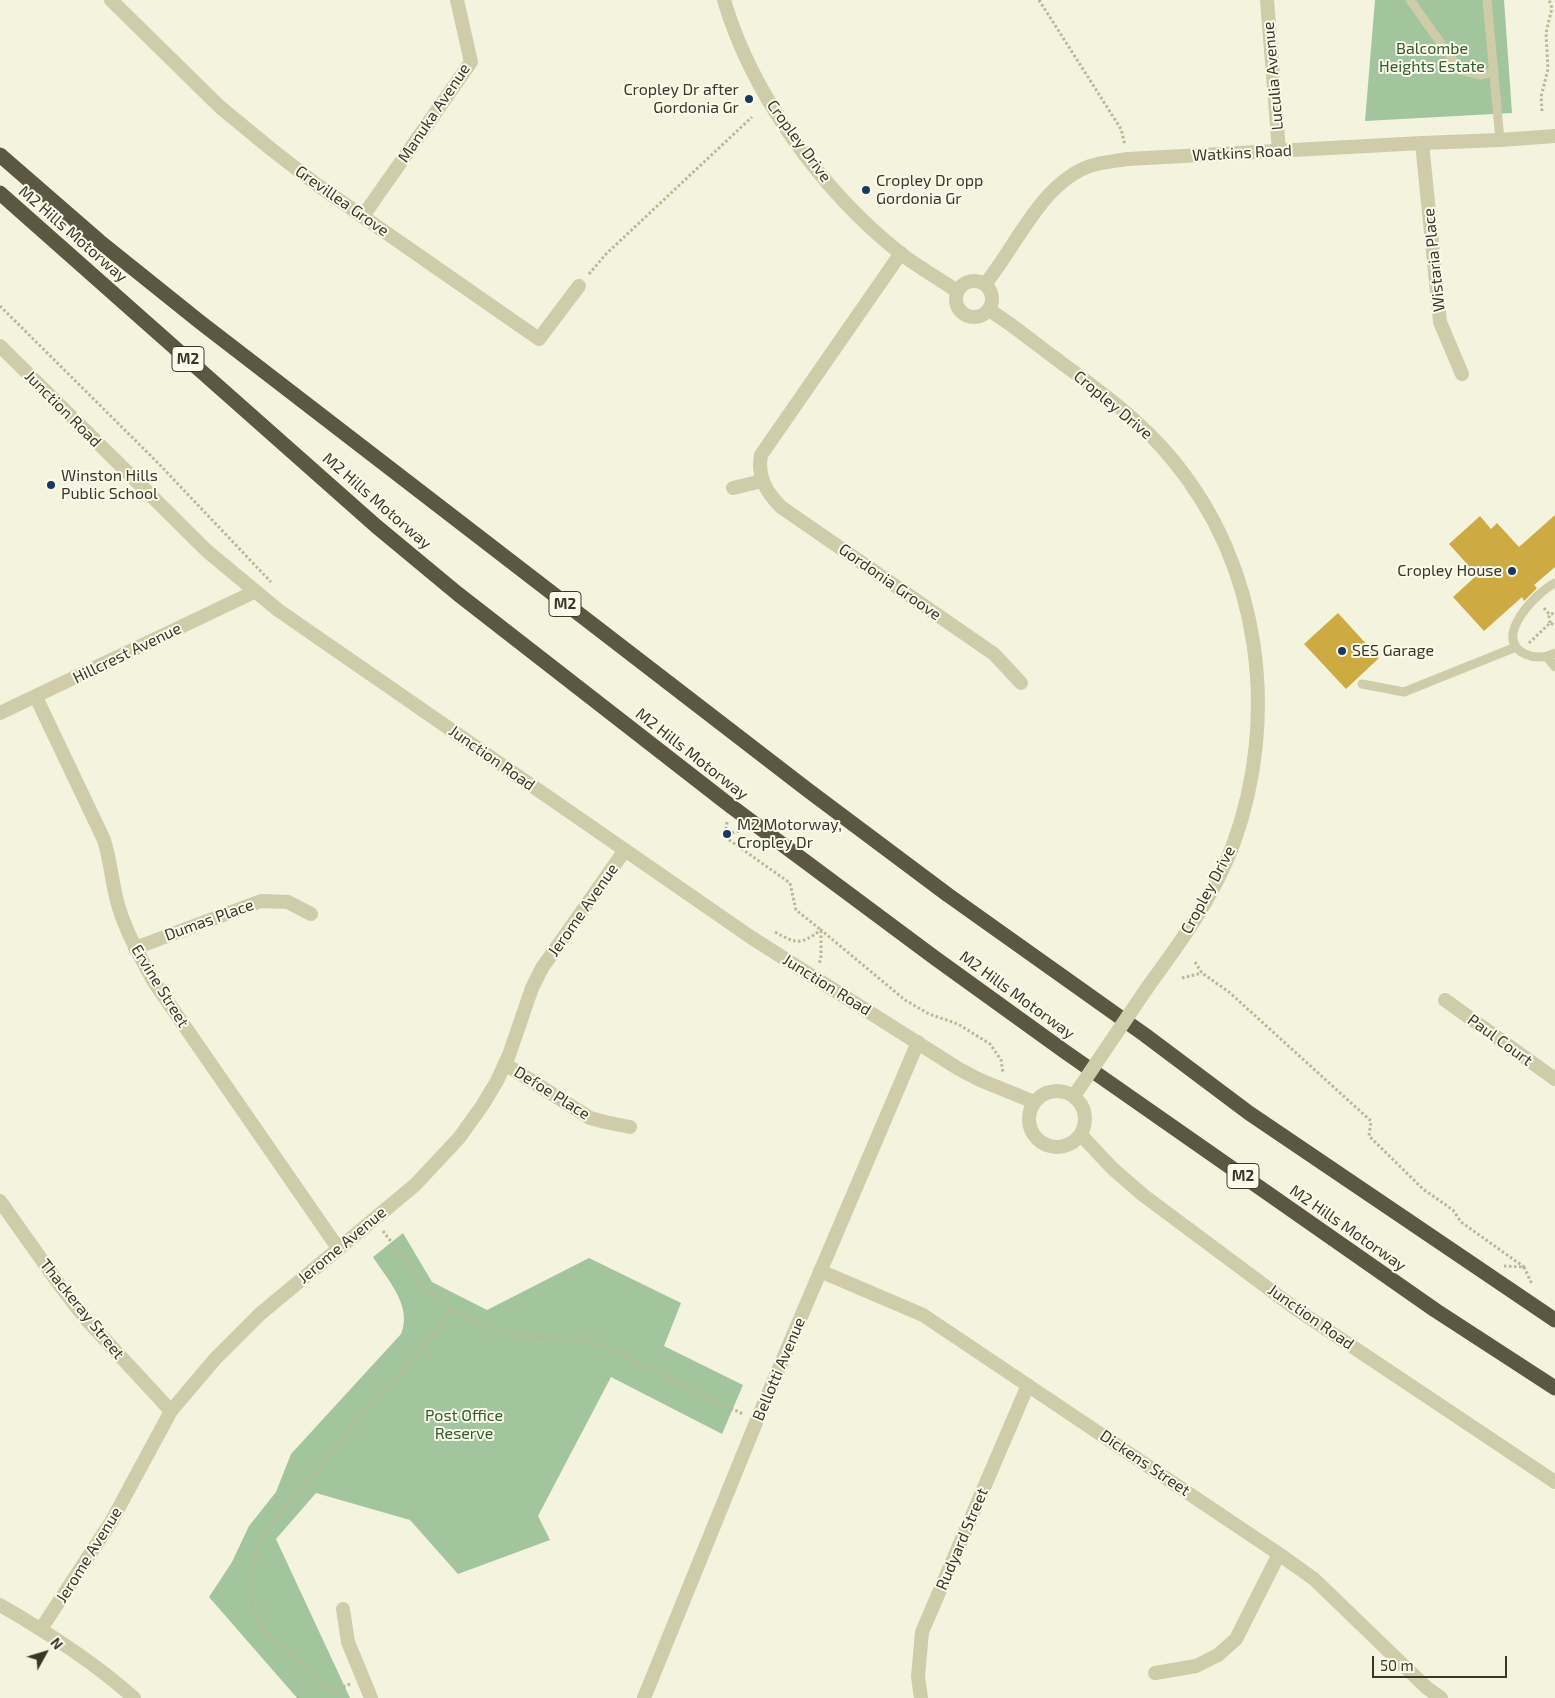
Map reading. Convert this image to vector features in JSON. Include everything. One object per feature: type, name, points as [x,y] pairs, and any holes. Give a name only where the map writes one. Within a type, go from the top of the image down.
[{"type":"highway","name":"M2 Hills Motorway","points":[[0,155],[98,240],[200,322],[817,797],[948,895],[1145,1035],[1249,1113],[1555,1320]]},
{"type":"highway","name":"M2 Hills Motorway","points":[[0,193],[384,532],[458,594],[728,804],[943,964],[1064,1051],[1434,1310],[1555,1388]]},
{"type":"street","name":"Grevillea Grove","points":[[111,0],[220,107],[316,184],[539,339],[579,286]]},
{"type":"street","name":"Manuka Avenue","points":[[363,216],[470,62],[457,0]]},
{"type":"street","name":"Cropley Drive","points":[[724,0],[729,17],[750,65],[769,100],[792,137],[820,172],[847,204],[901,253],[957,290]]},
{"type":"street","name":"Luculia Avenue","points":[[1267,0],[1279,151]]},
{"type":"street","name":"Watkins Road","points":[[985,284],[1037,210],[1060,184],[1089,167],[1128,160],[1555,136]]},
{"type":"street","name":"Wistaria Place","points":[[1422,143],[1440,322],[1462,374]]},
{"type":"street","points":[[733,488],[762,481],[759,466],[761,455],[901,253]]},
{"type":"street","points":[[972,280],[985,284],[991,293],[992,299],[989,310],[978,317],[972,318],[961,313],[956,302],[957,290],[972,280]]},
{"type":"street","name":"Cropley Drive","points":[[989,310],[1101,391],[1130,416],[1173,460],[1194,488],[1226,550],[1238,579],[1248,612],[1254,645],[1259,706],[1253,775],[1244,810],[1226,862],[1198,916],[1074,1096]]},
{"type":"street","name":"Junction Road","points":[[0,346],[207,551],[278,610],[811,976],[959,1069],[980,1080],[1034,1102]]},
{"type":"street","name":"Gordonia Groove","points":[[762,481],[770,496],[781,506],[994,654],[1021,682]]},
{"type":"street","name":"Hillcrest Avenue","points":[[0,713],[254,592]]},
{"type":"street","name":"Ervine Street","points":[[36,697],[104,840],[111,864],[119,909],[135,948],[154,982],[338,1248]]},
{"type":"street","name":"Jerome Avenue","points":[[41,1629],[111,1522],[171,1411],[214,1359],[239,1333],[415,1185],[459,1138],[482,1106],[505,1064],[532,988],[542,968],[625,850]]},
{"type":"street","name":"Dumas Place","points":[[135,948],[261,901],[288,902],[311,914]]},
{"type":"street","name":"Paul Court","points":[[1445,1000],[1555,1079]]},
{"type":"street","name":"Bellotti Avenue","points":[[644,1698],[820,1271],[918,1042]]},
{"type":"street","name":"Defoe Place","points":[[505,1064],[590,1118],[630,1127]]},
{"type":"street","points":[[1048,1092],[1064,1092],[1074,1096],[1084,1109],[1084,1127],[1081,1135],[1075,1142],[1058,1148],[1048,1147],[1040,1142],[1034,1136],[1028,1119],[1034,1102],[1048,1092]]},
{"type":"street","name":"Junction Road","points":[[1081,1135],[1117,1172],[1143,1195],[1296,1309],[1555,1482]]},
{"type":"street","name":"Thackeray Street","points":[[0,1201],[61,1287],[86,1318],[171,1411]]},
{"type":"street","name":"Dickens Street","points":[[820,1271],[923,1315],[1314,1578],[1427,1688],[1441,1698]]},
{"type":"street","name":"Rudyard Street","points":[[921,1698],[918,1677],[922,1632],[1028,1384]]},
{"type":"street","points":[[1155,1674],[1196,1666],[1218,1655],[1236,1639],[1279,1554]]},
{"type":"street","points":[[0,1605],[41,1629],[112,1678],[134,1698]]},
{"type":"street","points":[[343,1609],[348,1642],[371,1698]]},
{"type":"lane","points":[[1410,0],[1460,70],[1481,75],[1493,72]]},
{"type":"lane","points":[[1487,0],[1500,140]]},
{"type":"lane","points":[[1555,583],[1535,598],[1519,617],[1514,628],[1513,638],[1518,649],[1531,656],[1551,655],[1555,667]]},
{"type":"lane","points":[[1362,684],[1404,692],[1518,649]]},
{"type":"path","points":[[1039,0],[1121,129],[1128,160]]},
{"type":"path","points":[[1542,111],[1541,97],[1548,69],[1546,33],[1552,8],[1548,0]]},
{"type":"path","points":[[579,286],[606,254],[752,117]]},
{"type":"path","points":[[0,306],[158,462],[276,587]]},
{"type":"path","points":[[1550,623],[1549,616],[1555,613]]},
{"type":"path","points":[[1518,649],[1550,623]]},
{"type":"path","points":[[1550,623],[1555,625]]},
{"type":"path","points":[[727,834],[725,837],[790,882],[796,910],[905,1000],[929,1014],[958,1024],[990,1044],[1001,1060],[1003,1069],[1002,1089]]},
{"type":"path","points":[[770,929],[797,942],[807,940],[821,930]]},
{"type":"path","points":[[811,976],[821,960],[821,930]]},
{"type":"path","points":[[1195,962],[1202,973],[1229,992],[1371,1121],[1369,1136],[1424,1189],[1453,1210],[1461,1222],[1524,1267]]},
{"type":"path","points":[[1182,978],[1202,973]]},
{"type":"path","points":[[388,1240],[426,1288],[451,1310],[501,1332],[520,1336],[584,1340],[610,1348],[737,1411]]},
{"type":"path","points":[[362,1679],[335,1690],[328,1689],[265,1630],[258,1622],[252,1604],[249,1584],[252,1568],[267,1533],[280,1512],[331,1454],[366,1408],[426,1346],[451,1310]]},
{"type":"green space","name":"Balcombe Heights Estate","points":[[1375,0],[1504,0],[1512,113],[1365,121]]},
{"type":"green space","name":"Post Office Reserve","points":[[403,1233],[432,1282],[487,1310],[589,1258],[681,1303],[664,1346],[743,1385],[722,1434],[611,1377],[538,1516],[550,1540],[458,1574],[410,1520],[316,1493],[276,1539],[350,1698],[297,1698],[209,1597],[232,1562],[249,1526],[276,1492],[291,1454],[401,1334],[404,1324],[404,1313],[401,1303],[397,1293],[373,1257]]},
{"type":"building","name":"Cropley House","points":[[1555,515],[1555,567],[1534,585],[1537,588],[1524,601],[1522,597],[1484,631],[1453,597],[1477,575],[1449,544],[1480,516],[1491,529],[1497,523],[1519,547]]},
{"type":"building","name":"SES Garage","points":[[1338,613],[1379,658],[1346,689],[1304,644]]},
{"type":"place","name":"Cropley Dr after Gordonia Gr","points":[[749,99]]},
{"type":"place","name":"Cropley Dr opp Gordonia Gr","points":[[866,190]]},
{"type":"place","name":"Winston Hills Public School","points":[[51,485]]},
{"type":"place","name":"Cropley House","points":[[1512,571]]},
{"type":"place","name":"SES Garage","points":[[1342,651]]},
{"type":"place","name":"M2 Motorway, Cropley Dr","points":[[727,834]]}]
